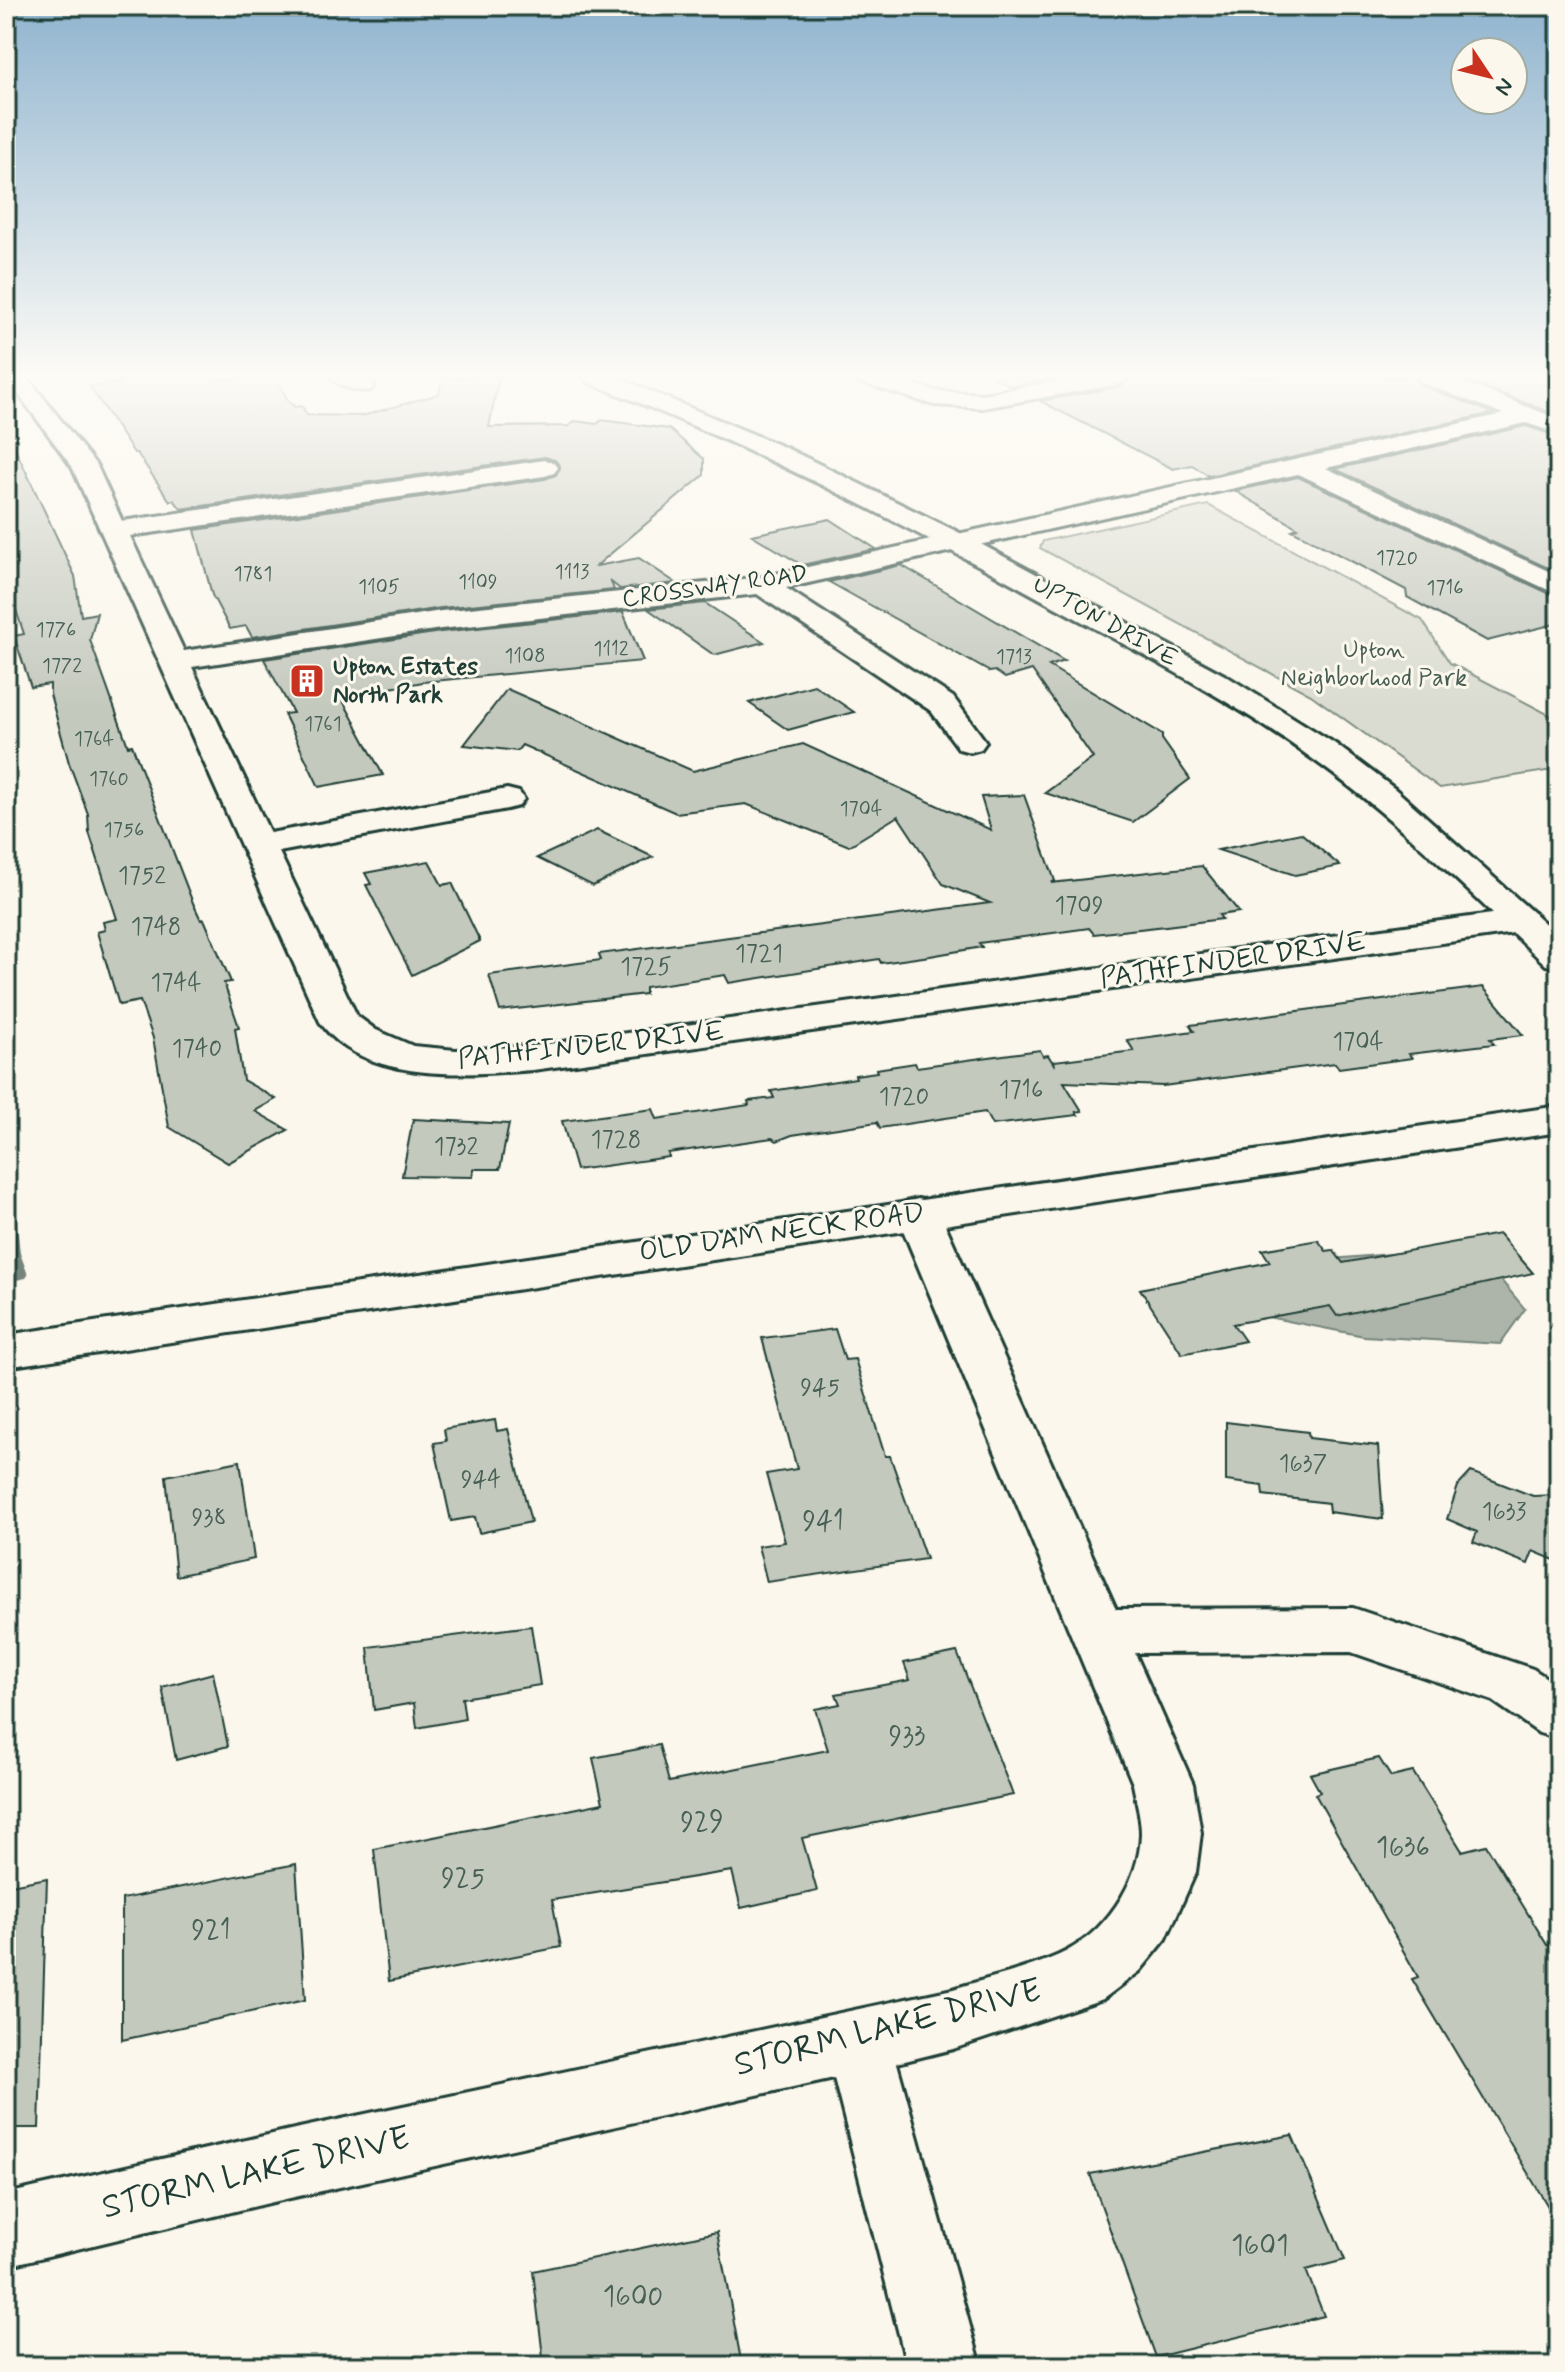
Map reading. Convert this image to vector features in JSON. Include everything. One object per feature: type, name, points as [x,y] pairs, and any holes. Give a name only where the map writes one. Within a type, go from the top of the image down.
[{"type":"street","name":"PATHFINDER DRIVE","points":[[94,488],[340,1022],[359,1039],[373,1046],[423,1061],[533,1058],[1521,921]]},
{"type":"street","points":[[114,530],[408,488]]},
{"type":"street","name":"UPTON DRIVE","points":[[849,488],[956,541],[1222,686],[1290,728],[1356,774],[1419,826],[1559,957]]},
{"type":"street","name":"CROSSWAY ROAD","points":[[175,661],[441,620],[762,585],[1197,488]]},
{"type":"street","points":[[1348,488],[1559,587]]},
{"type":"street","points":[[762,585],[942,704],[970,742]]},
{"type":"street","points":[[260,845],[507,799]]},
{"type":"street","name":"OLD DAM NECK ROAD","points":[[6,1351],[1559,1119]]},
{"type":"street","name":"STORM LAKE DRIVE","points":[[6,2230],[290,2164],[953,2019],[1080,1978],[1117,1951],[1144,1919],[1165,1872],[1171,1833],[1163,1784],[918,1213]]},
{"type":"street","points":[[1098,1631],[1353,1630],[1513,1685],[1559,1716]]},
{"type":"street","points":[[858,2042],[944,2366]]},
{"type":"green space","name":"Upton Neighborhood Park","points":[[1208,505],[1422,620],[1450,663],[1559,720],[1559,769],[1440,788],[1311,695],[1040,548],[1043,541]]},
{"type":"shaded area","points":[[1450,1249],[1491,1268],[1525,1309],[1500,1344],[1364,1336],[1216,1307],[1308,1261]]},
{"type":"building","points":[[6,488],[34,488],[75,576],[81,616],[97,613],[90,640],[128,746],[132,745],[193,903],[201,920],[204,919],[231,982],[224,983],[239,1027],[235,1028],[243,1080],[276,1099],[255,1111],[288,1130],[228,1163],[169,1127],[153,1038],[140,1001],[119,1005],[97,932],[105,930],[103,922],[117,919],[89,832],[88,814],[69,763],[50,684],[31,687],[14,636],[24,634],[6,580]]},
{"type":"building","points":[[161,488],[330,488],[181,509],[174,500],[170,501]]},
{"type":"building","points":[[485,488],[689,488],[596,566],[639,558],[676,583],[620,589],[611,582],[614,590],[441,608],[252,637],[246,626],[230,629],[212,595],[195,530]]},
{"type":"building","points":[[1250,488],[1321,488],[1559,598],[1559,623],[1487,641],[1407,597],[1406,590],[1292,530],[1298,528],[1235,491]]},
{"type":"building","points":[[1375,488],[1559,488],[1559,573]]},
{"type":"building","points":[[830,519],[876,549],[802,565],[752,535]]},
{"type":"building","points":[[901,565],[1064,661],[1049,666],[1162,734],[1162,739],[1190,779],[1133,822],[1045,793],[1093,758],[1032,670],[1005,678],[995,671],[990,672],[829,582]]},
{"type":"building","points":[[705,603],[764,642],[714,655],[648,609]]},
{"type":"building","points":[[623,612],[643,661],[423,682],[341,697],[383,775],[319,787],[284,714],[293,713],[264,659],[441,632]]},
{"type":"building","points":[[814,685],[854,712],[788,730],[749,703]]},
{"type":"building","points":[[507,689],[693,771],[803,744],[991,830],[981,797],[1024,795],[1055,881],[1051,883],[1202,866],[1239,912],[1219,915],[1222,919],[1166,926],[1094,934],[1089,928],[979,943],[982,947],[930,956],[881,963],[879,959],[729,983],[725,975],[645,987],[645,994],[500,1011],[489,975],[601,960],[599,954],[990,903],[943,884],[898,816],[849,846],[746,804],[676,813],[522,745],[517,751],[464,745]]},
{"type":"building","points":[[597,830],[653,857],[593,886],[537,858]]},
{"type":"building","points":[[1301,833],[1340,866],[1295,875],[1218,850]]},
{"type":"building","points":[[429,861],[442,885],[452,883],[480,941],[412,975],[366,885],[371,884],[365,873]]},
{"type":"building","points":[[1483,987],[1523,1035],[1490,1039],[1494,1044],[1409,1054],[1412,1058],[1339,1068],[1335,1063],[1163,1086],[1064,1082],[1082,1111],[1076,1112],[1078,1115],[992,1125],[985,1112],[880,1128],[877,1122],[792,1135],[777,1141],[772,1138],[668,1153],[669,1157],[576,1170],[562,1121],[653,1109],[657,1119],[749,1105],[748,1101],[774,1098],[771,1091],[856,1078],[855,1075],[877,1072],[876,1069],[915,1063],[917,1067],[1040,1050],[1043,1056],[1048,1055],[1055,1066],[1054,1061],[1134,1051],[1127,1040],[1194,1031],[1190,1025]]},
{"type":"building","points":[[413,1119],[509,1124],[500,1169],[474,1169],[473,1177],[402,1176]]},
{"type":"building","points":[[1499,1234],[1533,1273],[1337,1316],[1330,1306],[1233,1324],[1245,1341],[1182,1354],[1140,1289],[1270,1262],[1262,1250],[1318,1240],[1326,1251],[1333,1250],[1343,1263]]},
{"type":"building","points":[[835,1329],[845,1360],[855,1359],[885,1456],[890,1456],[926,1559],[767,1582],[758,1546],[785,1542],[766,1474],[797,1469],[762,1338]]},
{"type":"building","points":[[495,1420],[497,1431],[508,1429],[531,1522],[479,1533],[475,1517],[451,1521],[434,1443],[446,1441],[444,1429]]},
{"type":"building","points":[[1226,1422],[1308,1432],[1309,1438],[1378,1446],[1383,1519],[1329,1512],[1328,1503],[1263,1495],[1262,1486],[1226,1481]]},
{"type":"building","points":[[240,1461],[254,1559],[176,1576],[166,1476]]},
{"type":"building","points":[[1471,1472],[1533,1496],[1559,1495],[1559,1562],[1533,1551],[1528,1564],[1473,1542],[1477,1532],[1447,1519],[1458,1486]]},
{"type":"building","points":[[531,1626],[540,1685],[462,1698],[465,1719],[417,1728],[414,1703],[374,1710],[368,1647]]},
{"type":"building","points":[[957,1652],[1013,1795],[802,1838],[817,1891],[741,1908],[732,1871],[552,1900],[561,1947],[389,1981],[374,1849],[603,1803],[593,1758],[659,1745],[669,1782],[828,1750],[815,1709],[840,1704],[836,1694],[910,1680],[904,1663]]},
{"type":"building","points":[[213,1673],[228,1746],[176,1760],[162,1687]]},
{"type":"building","points":[[1379,1758],[1391,1777],[1413,1772],[1462,1851],[1486,1845],[1547,1945],[1559,1942],[1559,2225],[1412,1979],[1418,1977],[1315,1794],[1320,1792],[1310,1774]]},
{"type":"building","points":[[296,1864],[305,2000],[122,2040],[122,1899]]},
{"type":"building","points":[[47,1878],[39,2128],[6,2128],[6,1886]]},
{"type":"building","points":[[1292,2135],[1345,2260],[1306,2270],[1324,2316],[1156,2357],[1090,2174]]},
{"type":"building","points":[[717,2232],[742,2366],[544,2366],[533,2271]]},
{"type":"waterway","points":[[6,1187],[13,1253],[21,1275],[6,1277]]},
{"type":"place","name":"Upton Estates North Park","points":[[307,681]]}]
